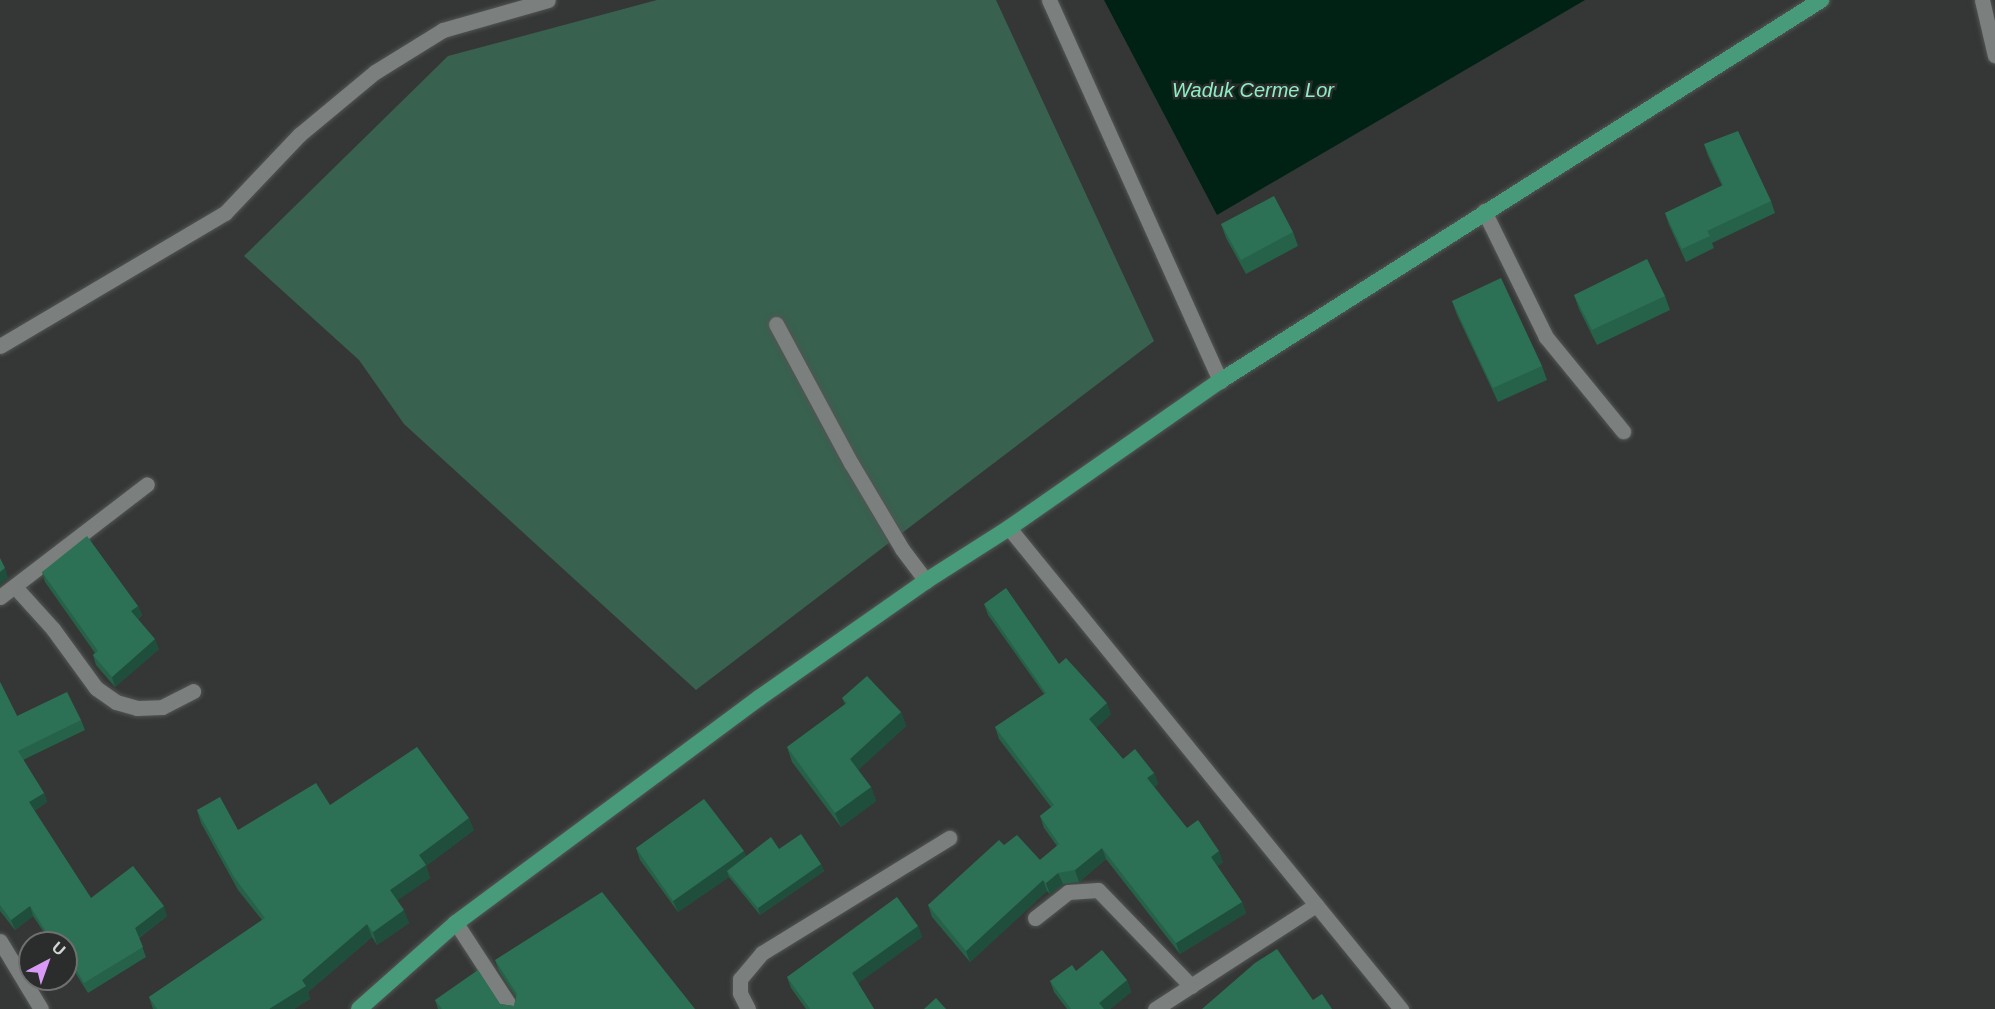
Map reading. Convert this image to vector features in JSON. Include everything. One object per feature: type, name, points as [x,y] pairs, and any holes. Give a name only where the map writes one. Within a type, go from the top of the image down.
[{"type":"highway","points":[[359,1009],[456,923],[759,698],[926,581],[1009,528],[1220,381],[1484,211],[1821,0]]},
{"type":"street","points":[[0,346],[225,213],[299,135],[375,72],[442,30],[548,0]]},
{"type":"street","points":[[1049,0],[1220,381]]},
{"type":"street","points":[[1982,0],[1995,56]]},
{"type":"street","points":[[1484,211],[1546,337],[1623,432]]},
{"type":"street","points":[[776,324],[868,491],[926,581]]},
{"type":"street","points":[[0,597],[16,588],[147,484]]},
{"type":"street","points":[[1009,528],[1401,1009]]},
{"type":"street","points":[[16,588],[53,629],[96,688],[116,702],[137,708],[162,707],[193,691]]},
{"type":"street","points":[[748,1009],[740,993],[740,979],[762,953],[949,838]]},
{"type":"street","points":[[1035,918],[1068,892],[1098,890],[1191,986]]},
{"type":"street","points":[[1155,1009],[1316,905]]},
{"type":"street","points":[[456,923],[512,1009]]},
{"type":"street","points":[[0,941],[41,1009]]},
{"type":"shaded area","points":[[657,0],[996,0],[1154,341],[696,690],[404,424],[359,360],[244,256],[448,56]]},
{"type":"water","name":"Waduk Cerme Lor","points":[[1104,0],[1585,0],[1217,215]]},
{"type":"building","points":[[1738,131],[1771,201],[1707,231],[1710,236],[1682,249],[1665,213],[1723,185],[1704,144]]},
{"type":"building","points":[[1274,196],[1293,232],[1241,260],[1221,224]]},
{"type":"building","points":[[1647,259],[1665,296],[1592,330],[1574,295]]},
{"type":"building","points":[[1501,278],[1542,366],[1493,388],[1452,301]]},
{"type":"building","points":[[87,536],[138,606],[131,611],[155,639],[112,677],[93,655],[98,651],[42,572]]},
{"type":"building","points":[[0,558],[5,568],[0,572]]},
{"type":"building","points":[[1006,588],[1059,664],[1066,658],[1107,703],[1089,719],[1123,759],[1135,749],[1154,773],[1147,778],[1187,828],[1198,820],[1219,851],[1211,857],[1242,902],[1176,943],[1102,848],[1075,870],[1058,873],[1046,883],[1043,880],[966,951],[928,905],[999,840],[1004,845],[1017,835],[1040,860],[1059,844],[1040,816],[1054,805],[995,727],[1046,693],[984,604]]},
{"type":"building","points":[[867,676],[901,712],[850,759],[871,787],[835,813],[787,747],[847,703],[842,698]]},
{"type":"building","points":[[0,682],[17,716],[67,692],[81,720],[18,751],[44,793],[29,802],[91,898],[133,866],[164,906],[135,928],[143,947],[84,983],[78,973],[78,931],[46,931],[30,906],[11,920],[0,905]]},
{"type":"building","points":[[417,747],[469,818],[419,855],[426,865],[390,890],[404,910],[373,932],[367,924],[302,980],[306,986],[269,1009],[157,1009],[149,997],[265,918],[234,877],[197,810],[220,797],[238,830],[316,783],[330,805]]},
{"type":"building","points":[[704,799],[744,851],[673,901],[636,848]]},
{"type":"building","points":[[801,834],[821,864],[758,908],[727,871],[771,837],[779,849]]},
{"type":"building","points":[[602,892],[695,1009],[442,1009],[435,1000],[478,970],[500,1004],[514,1006],[517,994],[495,960]]},
{"type":"building","points":[[897,897],[918,926],[852,973],[874,1009],[810,1009],[787,977]]},
{"type":"building","points":[[1277,949],[1313,1000],[1322,994],[1332,1009],[1202,1009],[1255,963]]},
{"type":"building","points":[[1102,950],[1127,980],[1099,1003],[1104,1009],[1071,1009],[1050,981],[1072,965],[1076,971]]},
{"type":"building","points":[[936,998],[946,1009],[924,1009]]}]
